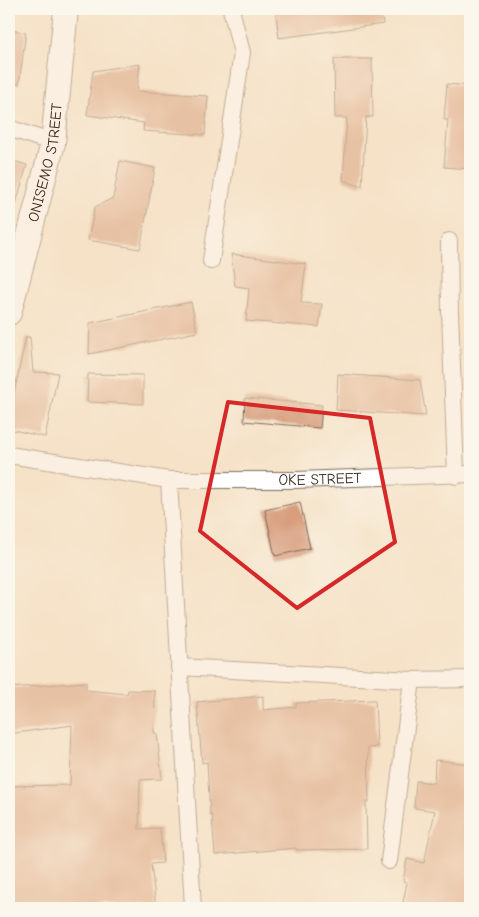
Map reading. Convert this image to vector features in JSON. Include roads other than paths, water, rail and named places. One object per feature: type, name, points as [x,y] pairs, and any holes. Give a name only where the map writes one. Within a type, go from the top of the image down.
[{"type":"street","name":"ONISEMO STREET","points":[[9,313],[53,143],[66,9]]},
{"type":"street","points":[[211,261],[242,53],[231,9]]},
{"type":"street","points":[[9,128],[53,143]]},
{"type":"street","points":[[449,242],[450,310],[463,475]]},
{"type":"street","name":"OKE STREET","points":[[9,454],[169,480],[296,480],[463,475]]},
{"type":"street","points":[[169,480],[193,908]]},
{"type":"street","points":[[179,667],[412,680],[470,679]]},
{"type":"street","points":[[389,861],[412,680]]},
{"type":"waterway","points":[[337,908],[339,905],[349,908]]}]
